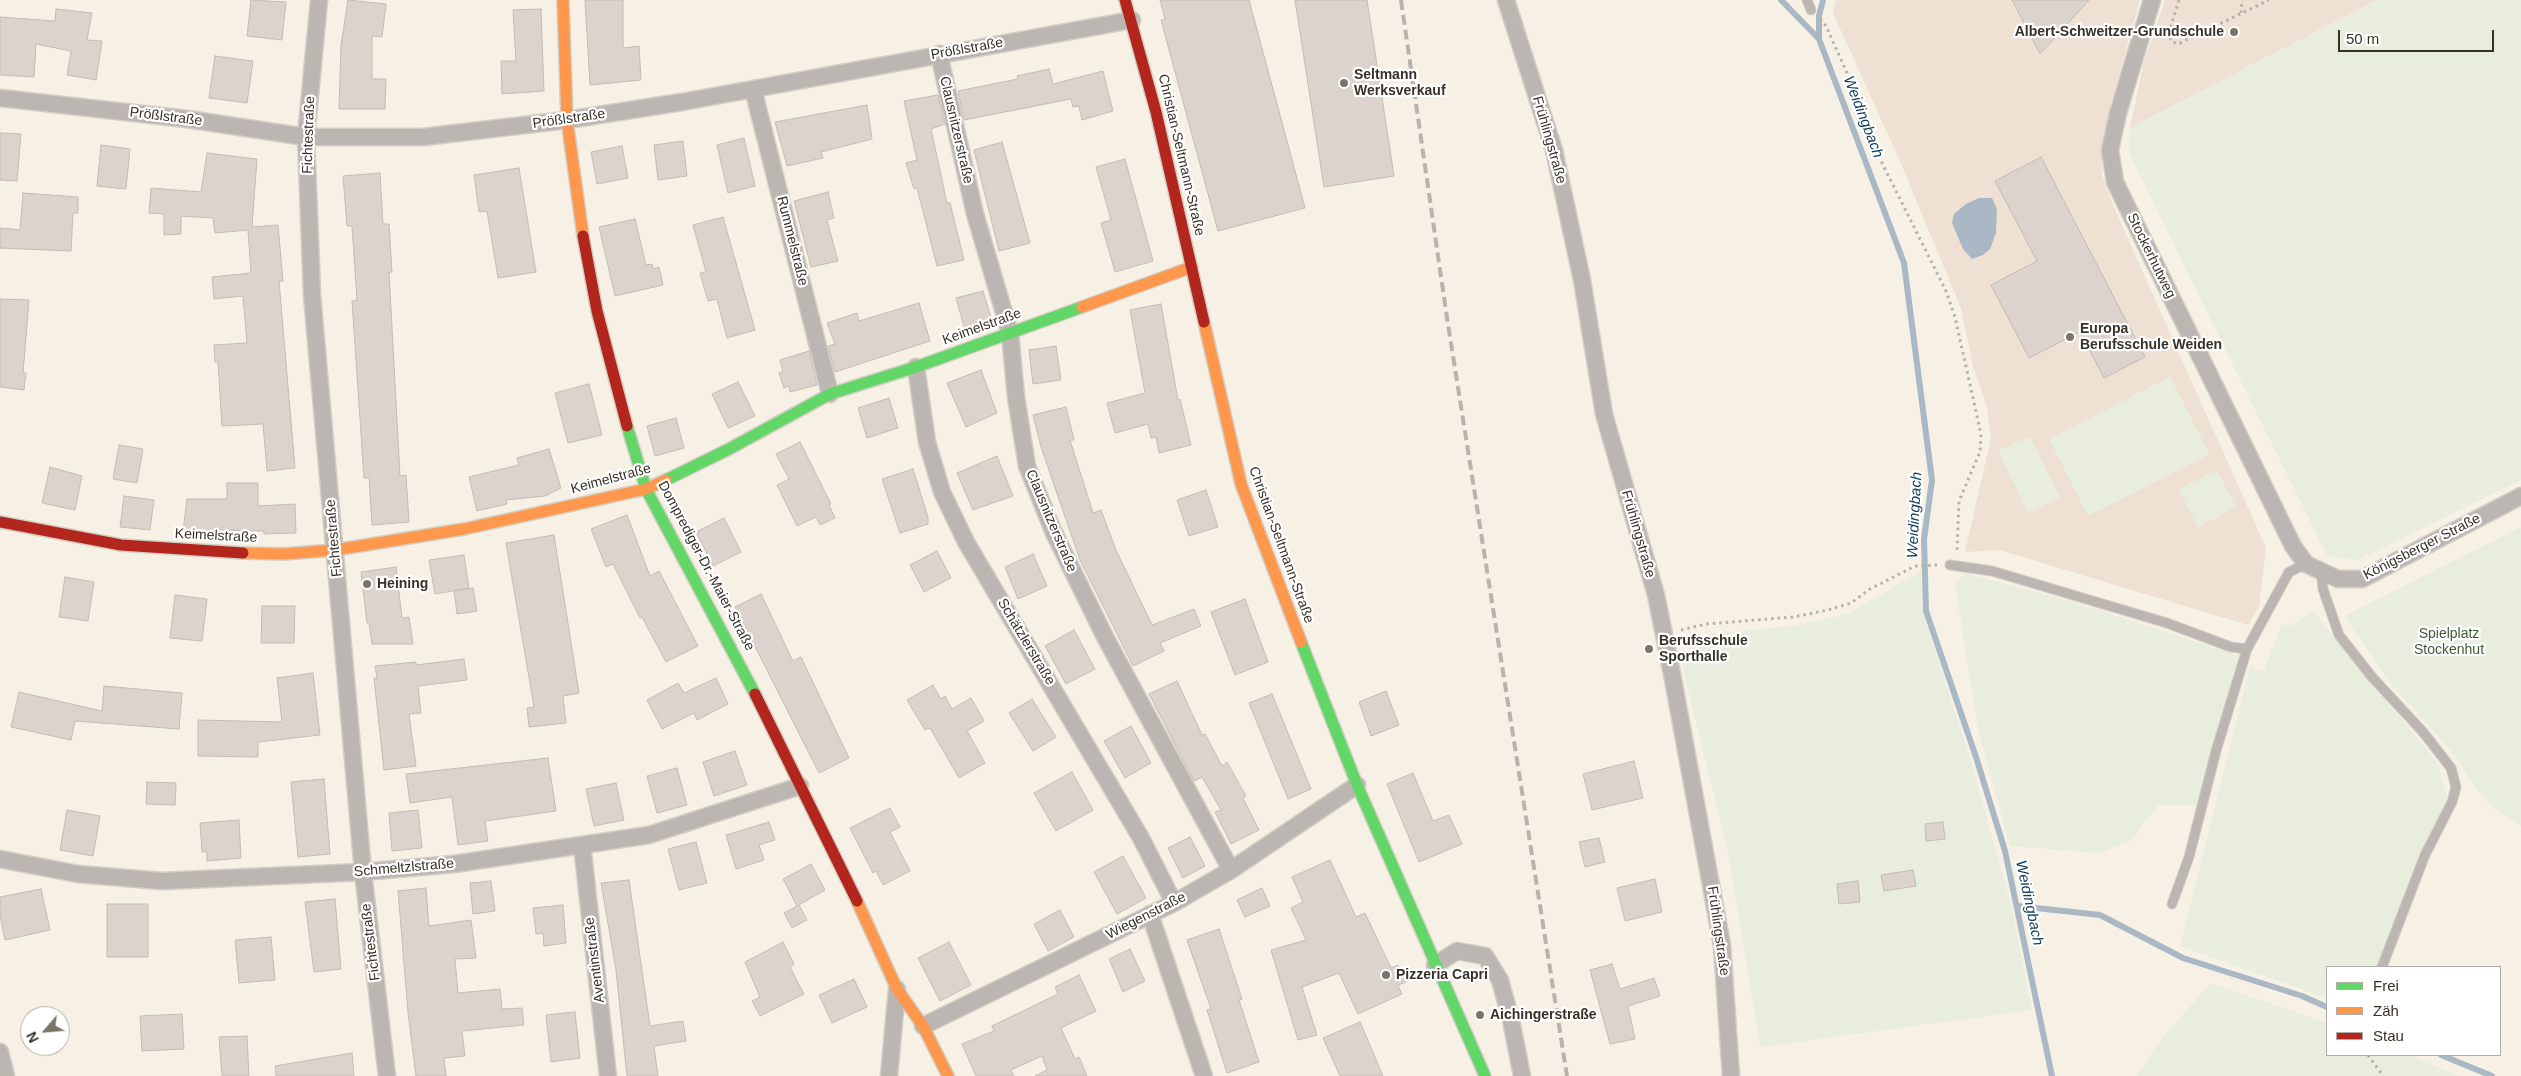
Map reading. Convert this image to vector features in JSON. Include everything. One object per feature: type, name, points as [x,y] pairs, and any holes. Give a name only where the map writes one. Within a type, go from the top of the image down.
[{"type":"street","name":"Fichtestraße","points":[[319,0],[306,138],[312,295],[363,872],[387,1076]]},
{"type":"street","name":"Domprediger-Dr.-Maier-Straße","points":[[563,0],[567,120],[583,237],[597,311],[619,399],[646,489],[729,642],[840,862],[897,989],[923,1026],[948,1076]]},
{"type":"street","name":"Christian-Seltmann-Straße","points":[[1125,0],[1132,20],[1192,267],[1220,398],[1241,484],[1275,578],[1357,785],[1485,1076]]},
{"type":"street","name":"Frühlingstraße","points":[[1506,0],[1554,150],[1582,280],[1604,414],[1656,595],[1722,945],[1731,1076]]},
{"type":"street","name":"Stockerhutweg","points":[[2152,0],[2123,97],[2110,150],[2115,182],[2293,546],[2306,564],[2320,571]]},
{"type":"street","name":"Prößlstraße","points":[[0,98],[187,119],[306,138],[423,136],[567,120],[754,89],[1132,20]]},
{"type":"street","name":"Clausnitzerstraße","points":[[939,54],[975,214],[1010,333],[1016,397],[1027,466],[1054,533],[1105,636],[1231,870]]},
{"type":"street","name":"Rummelstraße","points":[[754,89],[830,394]]},
{"type":"street","name":"Keimelstraße","points":[[0,522],[121,545],[228,554],[284,554],[335,550],[464,529],[646,489],[728,450],[830,394],[916,367],[1192,267]]},
{"type":"street","name":"Schätzlerstraße","points":[[916,367],[927,442],[942,492],[966,542],[1141,838],[1174,903]]},
{"type":"street","name":"Königsberger Straße","points":[[2320,571],[2338,579],[2362,579],[2521,496]]},
{"type":"street","name":"Wiegenstraße","points":[[923,1026],[1174,903],[1231,870],[1357,785]]},
{"type":"street","name":"Schmeltzlstraße","points":[[0,858],[78,874],[162,881],[363,872],[454,864],[649,836],[800,786]]},
{"type":"street","name":"Aventinstraße","points":[[582,845],[608,1076]]},
{"type":"street","points":[[1150,914],[1204,1076]]},
{"type":"street","points":[[1435,965],[1457,950],[1485,956],[1500,980],[1511,1020],[1522,1076]]},
{"type":"street","points":[[889,1076],[897,989]]},
{"type":"street","points":[[0,1052],[6,1076]]},
{"type":"lane","points":[[1807,0],[1811,10]]},
{"type":"lane","points":[[2172,904],[2189,857],[2216,751],[2247,649],[2290,572],[2306,564]]},
{"type":"lane","points":[[1950,565],[1992,571],[2167,622],[2231,646],[2247,649]]},
{"type":"lane","points":[[2320,571],[2323,589],[2339,635],[2372,677],[2429,739],[2451,768],[2456,787],[2452,802],[2425,855],[2382,966]]},
{"type":"path","points":[[2179,0],[2169,32],[2171,41],[2178,44],[2268,0]]},
{"type":"path","points":[[2241,14],[2242,0]]},
{"type":"path","points":[[1826,26],[1869,122],[1882,163],[1946,291],[1955,316],[1979,417],[1982,434],[1980,452],[1960,502],[1957,552],[1950,565]]},
{"type":"path","points":[[1665,639],[1678,631],[1706,624],[1793,617],[1828,610],[1850,602],[1870,589],[1915,566],[1936,565]]},
{"type":"path","points":[[2369,1056],[2383,1076]]},
{"type":"shaded area","name":"Europa Berufsschule Weiden","points":[[1836,0],[2140,0],[2109,109],[2102,146],[2102,175],[2112,203],[2266,548],[2259,607],[2248,625],[1999,550],[1965,552],[1991,438],[1987,407],[1973,366],[1961,308],[1898,157],[1833,13]]},
{"type":"shaded area","name":"Albert-Schweitzer-Grundschule","points":[[2165,0],[2377,0],[2130,128],[2143,65]]},
{"type":"green space","points":[[2377,0],[2521,0],[2521,480],[2357,560],[2327,556],[2129,153],[2130,128]]},
{"type":"green space","points":[[2170,377],[2210,454],[2088,516],[2049,439]]},
{"type":"green space","points":[[2030,436],[2060,497],[2028,513],[1998,451]]},
{"type":"green space","points":[[2217,470],[2236,507],[2198,527],[2179,489]]},
{"type":"green space","name":"Spielplatz Stockenhut","points":[[2521,527],[2521,826],[2492,807],[2469,779],[2457,758],[2389,681],[2344,616]]},
{"type":"green space","points":[[1921,571],[1922,610],[1970,758],[2011,905],[2032,1010],[1760,1047],[1728,852],[1683,669],[1692,641],[1711,634],[1801,625],[1848,614]]},
{"type":"green space","points":[[1965,573],[2077,603],[2239,656],[2198,806],[2157,806],[2131,841],[2098,853],[2010,846],[1979,733],[1955,585]]},
{"type":"green space","points":[[2314,612],[2438,764],[2448,803],[2416,865],[2377,966],[2326,966],[2326,998],[2180,946],[2250,667],[2264,670],[2282,624],[2290,626]]},
{"type":"green space","points":[[2211,983],[2326,1023],[2326,1056],[2411,1056],[2461,1076],[2136,1076],[2162,1038]]},
{"type":"water","points":[[1979,198],[1992,198],[1997,209],[1996,233],[1990,249],[1983,255],[1972,259],[1963,249],[1952,223],[1954,214],[1966,204]]},
{"type":"building","points":[[251,0],[286,2],[282,40],[247,36]]},
{"type":"building","points":[[348,0],[386,4],[382,37],[372,36],[372,79],[386,79],[385,109],[339,109],[341,45]]},
{"type":"building","points":[[585,0],[623,0],[623,48],[639,46],[641,80],[590,85]]},
{"type":"building","points":[[1160,0],[1249,0],[1305,208],[1218,231],[1161,20],[1165,19]]},
{"type":"building","name":"Seltmann Werksverkauf","points":[[1295,0],[1367,0],[1394,176],[1324,187]]},
{"type":"building","points":[[2012,0],[2089,0],[2040,54]]},
{"type":"building","points":[[56,9],[92,13],[87,40],[102,41],[96,80],[67,75],[71,51],[36,44],[34,77],[0,75],[0,17],[55,21]]},
{"type":"building","points":[[541,9],[544,91],[502,94],[501,61],[516,61],[513,10]]},
{"type":"building","points":[[215,56],[253,61],[247,103],[209,98]]},
{"type":"building","points":[[1049,69],[1053,84],[1103,71],[1113,111],[1082,120],[1079,106],[1073,107],[1071,99],[964,120],[958,91],[1018,79],[1017,76]]},
{"type":"building","points":[[938,95],[945,124],[931,129],[947,203],[950,203],[964,260],[937,266],[917,188],[914,189],[906,163],[917,160],[904,101]]},
{"type":"building","points":[[867,105],[872,139],[821,152],[823,158],[787,166],[775,122]]},
{"type":"building","points":[[0,133],[21,134],[17,181],[0,180]]},
{"type":"building","points":[[744,138],[755,186],[728,193],[717,145]]},
{"type":"building","points":[[683,141],[687,176],[658,180],[654,145]]},
{"type":"building","points":[[1002,142],[1030,243],[999,251],[974,150]]},
{"type":"building","points":[[101,145],[130,149],[126,189],[97,186]]},
{"type":"building","points":[[622,146],[628,178],[597,184],[591,152]]},
{"type":"building","points":[[207,153],[257,159],[252,227],[278,225],[283,281],[279,281],[295,468],[267,471],[263,424],[222,426],[218,362],[215,362],[214,345],[247,343],[243,296],[214,299],[212,277],[251,273],[248,230],[215,233],[213,218],[181,216],[181,234],[164,235],[164,214],[149,213],[151,188],[201,192]]},
{"type":"building","points":[[2041,157],[2145,357],[2104,378],[2080,332],[2029,358],[1991,285],[2037,261],[1995,181]]},
{"type":"building","points":[[1125,159],[1153,261],[1115,272],[1101,223],[1111,220],[1096,167]]},
{"type":"building","points":[[519,168],[536,272],[498,278],[487,211],[479,212],[474,175]]},
{"type":"building","points":[[380,173],[383,224],[389,224],[392,272],[389,272],[400,476],[406,475],[409,522],[372,525],[369,478],[364,478],[352,301],[357,300],[352,226],[347,226],[343,176]]},
{"type":"building","points":[[828,192],[834,218],[827,220],[838,261],[811,267],[794,201]]},
{"type":"building","points":[[23,193],[78,197],[78,213],[73,213],[71,251],[0,248],[0,228],[20,230]]},
{"type":"building","points":[[723,217],[755,330],[727,338],[717,299],[708,301],[700,273],[706,272],[693,225]]},
{"type":"building","points":[[635,219],[646,265],[652,264],[653,269],[659,267],[663,285],[615,296],[599,227]]},
{"type":"building","points":[[983,291],[992,321],[965,330],[956,298]]},
{"type":"building","points":[[0,299],[29,300],[23,373],[26,373],[24,390],[0,387]]},
{"type":"building","points":[[919,303],[930,341],[835,372],[828,346],[835,344],[827,323],[857,313],[859,321]]},
{"type":"building","points":[[1161,304],[1178,400],[1180,399],[1191,445],[1159,453],[1156,437],[1151,438],[1148,424],[1115,433],[1107,403],[1145,393],[1130,310]]},
{"type":"building","points":[[1056,346],[1061,380],[1033,384],[1029,350]]},
{"type":"building","points":[[809,351],[817,385],[790,392],[789,386],[784,388],[779,373],[783,371],[780,360]]},
{"type":"building","points":[[981,370],[997,413],[966,427],[947,383]]},
{"type":"building","points":[[738,382],[755,416],[728,428],[712,394]]},
{"type":"building","points":[[589,384],[602,435],[568,443],[555,393]]},
{"type":"building","points":[[889,398],[898,428],[867,438],[858,408]]},
{"type":"building","points":[[1066,407],[1074,440],[1070,440],[1093,513],[1101,510],[1116,550],[1152,625],[1194,609],[1201,626],[1160,643],[1164,651],[1133,666],[1080,560],[1041,447],[1033,415]]},
{"type":"building","points":[[676,418],[684,448],[655,456],[647,426]]},
{"type":"building","points":[[800,442],[831,504],[829,505],[835,518],[820,525],[816,517],[797,526],[777,485],[789,479],[776,454]]},
{"type":"building","points":[[119,445],[143,449],[137,483],[113,479]]},
{"type":"building","points":[[549,449],[561,488],[545,496],[506,500],[507,504],[477,511],[469,477],[519,465],[517,458]]},
{"type":"building","points":[[997,456],[1013,496],[973,510],[957,473]]},
{"type":"building","points":[[50,467],[82,476],[75,510],[42,503]]},
{"type":"building","points":[[913,469],[928,517],[928,524],[900,533],[882,479]]},
{"type":"building","points":[[227,483],[258,483],[258,506],[295,504],[296,533],[264,534],[264,531],[216,530],[216,534],[183,531],[187,499],[227,499]]},
{"type":"building","points":[[1206,490],[1218,527],[1189,536],[1177,500]]},
{"type":"building","points":[[124,496],[154,500],[150,530],[120,527]]},
{"type":"building","points":[[627,515],[650,576],[659,571],[698,646],[666,662],[642,617],[640,618],[613,564],[606,567],[591,529]]},
{"type":"building","points":[[724,518],[741,552],[713,566],[696,532]]},
{"type":"building","points":[[554,535],[579,693],[563,696],[566,723],[529,727],[527,708],[534,707],[506,543]]},
{"type":"building","points":[[937,551],[951,578],[924,592],[910,565]]},
{"type":"building","points":[[1033,554],[1047,586],[1018,599],[1005,567]]},
{"type":"building","points":[[464,555],[469,588],[435,594],[429,560]]},
{"type":"building","points":[[396,567],[402,618],[409,617],[413,644],[372,644],[369,623],[367,623],[361,572]]},
{"type":"building","points":[[65,577],[94,582],[88,621],[59,617]]},
{"type":"building","points":[[473,588],[477,611],[457,614],[454,591]]},
{"type":"building","points":[[761,594],[793,661],[801,657],[849,758],[819,773],[735,607]]},
{"type":"building","points":[[175,595],[207,599],[202,641],[170,638]]},
{"type":"building","points":[[1245,599],[1268,662],[1235,675],[1211,612]]},
{"type":"building","points":[[262,606],[295,606],[294,643],[261,643]]},
{"type":"building","points":[[1074,630],[1095,669],[1066,684],[1045,646]]},
{"type":"building","points":[[464,659],[467,680],[418,686],[421,713],[409,714],[416,766],[384,770],[374,678],[377,678],[375,666],[416,662],[416,665]]},
{"type":"building","points":[[313,673],[320,735],[258,742],[258,757],[198,756],[198,720],[282,722],[277,678]]},
{"type":"building","points":[[716,678],[728,704],[697,720],[694,713],[662,729],[647,700],[678,683],[684,693]]},
{"type":"building","points":[[1177,681],[1202,735],[1205,734],[1222,766],[1227,762],[1246,796],[1243,798],[1259,830],[1231,844],[1215,812],[1221,810],[1202,777],[1194,781],[1149,694]]},
{"type":"building","points":[[933,685],[941,699],[945,696],[952,709],[971,698],[984,721],[967,731],[985,763],[959,778],[930,728],[925,730],[907,700]]},
{"type":"building","points":[[104,686],[182,693],[179,729],[75,721],[71,740],[11,727],[19,692],[102,711]]},
{"type":"building","points":[[1386,691],[1399,725],[1371,736],[1359,702]]},
{"type":"building","points":[[1272,694],[1311,789],[1288,799],[1249,703]]},
{"type":"building","points":[[1032,699],[1056,737],[1033,751],[1009,713]]},
{"type":"building","points":[[1131,726],[1151,763],[1125,778],[1104,741]]},
{"type":"building","points":[[735,751],[747,785],[714,796],[703,762]]},
{"type":"building","points":[[548,758],[556,811],[485,821],[488,841],[458,845],[452,797],[410,803],[406,774]]},
{"type":"building","points":[[1634,761],[1643,798],[1592,810],[1583,774]]},
{"type":"building","points":[[677,768],[687,805],[657,813],[647,776]]},
{"type":"building","points":[[1072,772],[1093,810],[1056,831],[1034,793]]},
{"type":"building","points":[[1413,773],[1433,821],[1449,815],[1462,844],[1419,862],[1387,784]]},
{"type":"building","points":[[324,779],[330,854],[298,857],[291,782]]},
{"type":"building","points":[[147,782],[176,783],[175,805],[146,804]]},
{"type":"building","points":[[616,783],[624,820],[594,826],[586,789]]},
{"type":"building","points":[[890,808],[900,827],[890,832],[910,871],[883,885],[876,871],[873,873],[850,828]]},
{"type":"building","points":[[67,810],[100,816],[93,856],[60,850]]},
{"type":"building","points":[[418,810],[422,848],[392,851],[389,813]]},
{"type":"building","points":[[239,820],[241,858],[207,861],[207,852],[202,852],[200,823]]},
{"type":"building","points":[[769,822],[775,840],[759,845],[764,860],[736,869],[726,835]]},
{"type":"building","points":[[1943,822],[1945,839],[1926,841],[1925,824]]},
{"type":"building","points":[[1190,837],[1205,866],[1183,878],[1168,848]]},
{"type":"building","points":[[1599,838],[1605,862],[1585,867],[1579,842]]},
{"type":"building","points":[[696,842],[707,883],[679,890],[668,849]]},
{"type":"building","points":[[1123,856],[1146,898],[1117,914],[1094,872]]},
{"type":"building","points":[[1330,860],[1356,917],[1365,913],[1391,968],[1398,965],[1406,982],[1398,985],[1402,994],[1358,1014],[1339,973],[1302,987],[1317,1035],[1298,1040],[1271,950],[1306,940],[1291,908],[1303,902],[1292,877]]},
{"type":"building","points":[[811,864],[825,890],[799,905],[807,920],[792,928],[784,913],[797,906],[783,879]]},
{"type":"building","points":[[1913,870],[1916,886],[1884,891],[1881,875]]},
{"type":"building","points":[[1655,879],[1662,912],[1625,921],[1617,888]]},
{"type":"building","points":[[629,880],[650,1026],[683,1021],[686,1041],[654,1046],[658,1076],[627,1076],[616,970],[601,883]]},
{"type":"building","points":[[491,881],[495,911],[473,914],[470,883]]},
{"type":"building","points":[[1858,881],[1860,902],[1839,904],[1837,884]]},
{"type":"building","points":[[426,888],[429,926],[471,920],[476,958],[455,959],[458,993],[500,989],[502,1009],[522,1008],[524,1025],[462,1031],[465,1056],[444,1058],[446,1076],[416,1076],[408,1012],[398,891]]},
{"type":"building","points":[[1262,888],[1270,906],[1245,917],[1237,900]]},
{"type":"building","points":[[41,889],[50,930],[5,940],[0,915],[0,897]]},
{"type":"building","points":[[335,899],[341,969],[314,972],[305,902]]},
{"type":"building","points":[[107,904],[148,904],[148,957],[107,957]]},
{"type":"building","points":[[563,905],[566,943],[544,946],[543,933],[536,934],[533,908]]},
{"type":"building","points":[[1060,910],[1074,937],[1048,951],[1034,924]]},
{"type":"building","points":[[1219,929],[1242,999],[1239,1000],[1259,1062],[1227,1073],[1207,1010],[1211,1009],[1187,940]]},
{"type":"building","points":[[271,937],[275,980],[239,983],[235,940]]},
{"type":"building","points":[[783,942],[794,964],[790,967],[804,994],[760,1016],[752,1001],[760,997],[745,962]]},
{"type":"building","points":[[949,942],[971,985],[940,1001],[918,958]]},
{"type":"building","points":[[1130,949],[1145,981],[1123,992],[1109,959]]},
{"type":"building","points":[[1612,964],[1620,989],[1654,978],[1660,996],[1628,1006],[1635,1039],[1610,1044],[1590,970]]},
{"type":"building","points":[[1079,975],[1096,1011],[1061,1028],[1075,1059],[1079,1057],[1087,1076],[1035,1076],[1047,1070],[1042,1056],[1011,1070],[1014,1076],[976,1076],[962,1044],[994,1031],[992,1026],[1058,994],[1055,987]]},
{"type":"building","points":[[854,979],[867,1007],[832,1023],[819,995]]},
{"type":"building","points":[[575,1012],[580,1058],[551,1062],[546,1015]]},
{"type":"building","points":[[182,1014],[184,1049],[142,1051],[140,1016]]},
{"type":"building","points":[[1360,1022],[1383,1076],[1340,1076],[1323,1038]]},
{"type":"building","points":[[247,1036],[249,1076],[222,1076],[219,1037]]},
{"type":"building","points":[[352,1053],[354,1076],[276,1076],[275,1066]]},
{"type":"waterway","name":"Weidingbach","points":[[1781,0],[1819,39],[1904,263],[1932,480],[1924,539],[1926,611],[1976,757],[2005,851],[2052,1076]]},
{"type":"waterway","points":[[1819,39],[1819,16],[1823,0]]},
{"type":"waterway","points":[[2018,906],[2100,915],[2183,958],[2302,996],[2326,1007]]},
{"type":"waterway","points":[[2443,1056],[2492,1076]]},
{"type":"railway","points":[[1401,0],[1447,318],[1567,1076]]},
{"type":"traffic: fast","points":[[666,480],[729,449],[830,394],[916,367],[1082,307]]},
{"type":"traffic: fast","points":[[627,426],[646,489],[755,694]]},
{"type":"traffic: fast","points":[[1301,642],[1357,785],[1485,1076]]},
{"type":"traffic: slow","points":[[563,0],[567,120],[583,236]]},
{"type":"traffic: slow","points":[[1082,307],[1192,267]]},
{"type":"traffic: slow","points":[[1204,322],[1241,484],[1301,642]]},
{"type":"traffic: slow","points":[[243,553],[284,554],[335,550],[464,529],[646,489],[666,480]]},
{"type":"traffic: slow","points":[[857,901],[897,989],[923,1026],[948,1076]]},
{"type":"traffic: jam","points":[[1125,0],[1156,112],[1204,322]]},
{"type":"traffic: jam","points":[[583,236],[597,311],[627,426]]},
{"type":"traffic: jam","points":[[0,522],[121,545],[243,553]]},
{"type":"traffic: jam","points":[[755,694],[857,901]]},
{"type":"place","name":"Albert-Schweitzer-Grundschule","points":[[2234,32]]},
{"type":"place","name":"Seltmann Werksverkauf","points":[[1344,83]]},
{"type":"place","name":"Europa Berufsschule Weiden","points":[[2070,337]]},
{"type":"place","name":"Heining","points":[[367,584]]},
{"type":"place","name":"Berufsschule Sporthalle","points":[[1649,649]]},
{"type":"place","name":"Pizzeria Capri","points":[[1386,975]]},
{"type":"place","name":"Aichingerstraße","points":[[1480,1015]]}]
